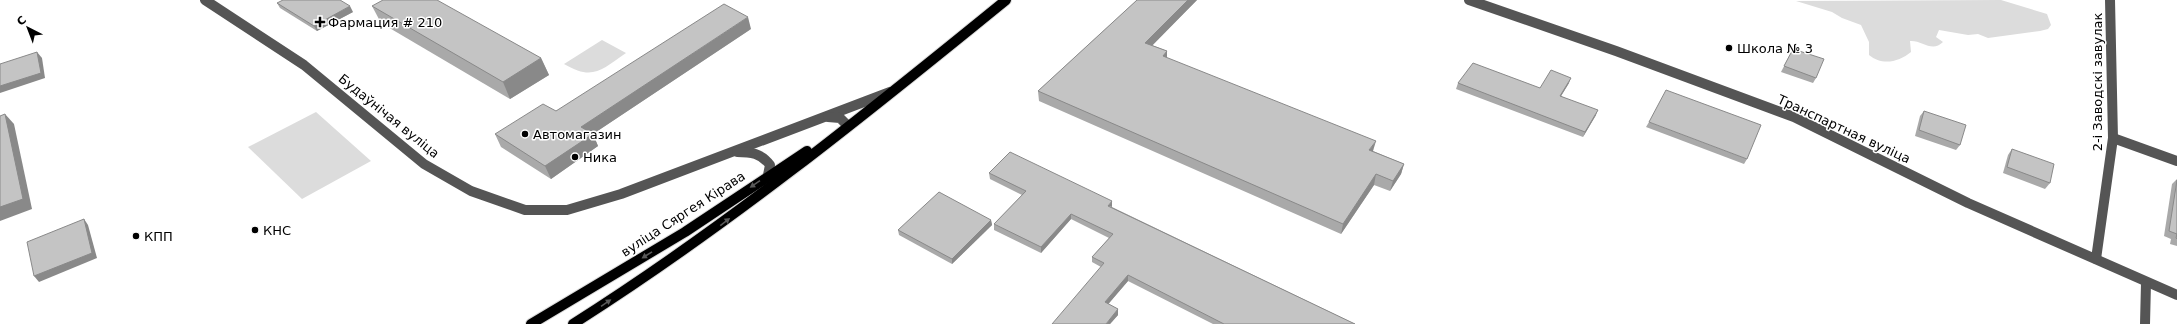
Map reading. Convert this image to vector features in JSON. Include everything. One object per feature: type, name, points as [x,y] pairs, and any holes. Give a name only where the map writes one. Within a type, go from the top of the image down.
[{"type":"main road","name":"вуліца Сяргея Кірава","points":[[573,324],[710,234],[894,91],[1006,0]]},
{"type":"main road","name":"вуліца Сяргея Кірава","points":[[531,324],[685,232],[768,175],[848,126]]},
{"type":"street","name":"Будаўнічая вуліца","points":[[205,0],[304,65],[424,164],[471,191],[525,210],[567,210],[621,194],[894,91]]},
{"type":"street","name":"Транспартная вуліца","points":[[1469,0],[1616,50],[1794,117],[1968,203],[2096,259],[2146,283],[2177,295]]},
{"type":"street","name":"2-і Заводскі завулак","points":[[2096,259],[2112,138],[2110,0]]},
{"type":"street","name":"Будаўнічая вуліца","points":[[825,117],[839,117],[845,120],[848,126]]},
{"type":"street","points":[[2112,138],[2177,161]]},
{"type":"street","name":"Будаўнічая вуліца","points":[[731,152],[754,152],[764,156],[770,165],[768,175]]},
{"type":"street","points":[[2145,324],[2146,283]]},
{"type":"shaded area","points":[[2001,0],[2047,14],[2051,25],[2048,29],[2040,31],[1988,38],[1978,34],[1968,35],[1939,30],[1936,37],[1943,42],[1939,45],[1931,46],[1910,41],[1911,52],[1896,60],[1885,62],[1879,61],[1869,55],[1869,42],[1861,25],[1842,18],[1832,12],[1796,1]]},
{"type":"shaded area","points":[[602,40],[626,53],[610,64],[596,71],[582,72],[564,64]]},
{"type":"shaded area","points":[[316,112],[371,161],[302,199],[248,147]]},
{"type":"building","points":[[283,0],[340,0],[350,6],[314,26],[277,3]]},
{"type":"building","points":[[383,0],[437,0],[541,58],[503,82],[372,6]]},
{"type":"building","points":[[1137,0],[1188,0],[1145,43],[1167,51],[1163,56],[1376,141],[1369,150],[1404,164],[1393,181],[1376,174],[1343,224],[1038,91]]},
{"type":"building","points":[[724,4],[748,17],[581,127],[593,134],[545,166],[495,134],[543,104],[556,111]]},
{"type":"building","points":[[1793,49],[1824,59],[1816,78],[1784,66]]},
{"type":"building","points":[[37,52],[41,73],[0,86],[0,64]]},
{"type":"building","points":[[1473,63],[1540,88],[1551,70],[1571,78],[1560,96],[1598,110],[1585,132],[1458,83]]},
{"type":"building","points":[[1666,90],[1761,125],[1747,159],[1649,122]]},
{"type":"building","points":[[1924,111],[1966,125],[1960,145],[1919,130]]},
{"type":"building","points":[[5,114],[23,199],[0,207],[0,116]]},
{"type":"building","points":[[2012,149],[2054,164],[2050,183],[2007,167]]},
{"type":"building","points":[[1010,152],[1112,201],[1108,206],[1355,324],[1224,324],[1128,275],[1105,302],[1118,309],[1106,324],[1052,324],[1104,263],[1092,257],[1113,234],[1071,214],[1041,247],[994,224],[1026,191],[989,173]]},
{"type":"building","points":[[2177,180],[2177,234],[2169,231]]},
{"type":"building","points":[[939,192],[991,220],[952,259],[898,230]]},
{"type":"building","points":[[84,219],[92,253],[34,276],[27,242]]},
{"type":"place","name":"Фармация # 210","points":[[320,22]]},
{"type":"place","name":"Школа № 3","points":[[1729,48]]},
{"type":"place","name":"Автомагазин","points":[[525,134]]},
{"type":"place","name":"Ника","points":[[575,157]]},
{"type":"place","name":"КНС","points":[[255,230]]},
{"type":"place","name":"КПП","points":[[136,236]]}]
